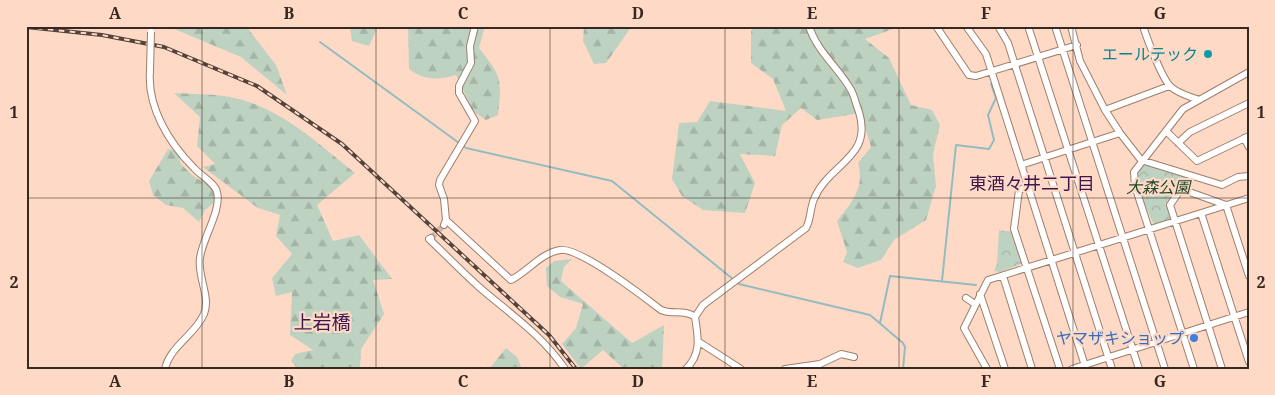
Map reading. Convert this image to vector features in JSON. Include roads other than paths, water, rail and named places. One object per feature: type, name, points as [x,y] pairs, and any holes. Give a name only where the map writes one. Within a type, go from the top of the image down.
[{"type":"street","points":[[475,26],[470,41],[471,62],[459,92],[475,122],[440,180],[439,186],[444,199],[445,222],[511,280],[545,256],[559,250],[567,250],[584,256],[661,310],[667,313],[691,314],[695,317]]},
{"type":"street","points":[[686,369],[697,353],[699,342],[695,317],[709,299],[799,234],[810,221],[814,199],[832,175],[855,152],[862,138],[862,123],[852,91],[818,46],[809,26]]},
{"type":"street","points":[[936,26],[969,75],[976,76],[1077,45]]},
{"type":"street","points":[[966,26],[986,54],[1085,366]]},
{"type":"street","points":[[998,26],[1008,43],[1015,63],[1112,369]]},
{"type":"street","points":[[1028,26],[1100,245],[1138,369]]},
{"type":"street","points":[[1055,26],[1165,369]]},
{"type":"street","points":[[1143,26],[1147,41],[1169,86],[1182,94],[1198,100]]},
{"type":"street","points":[[1072,27],[1080,61],[1105,110],[1120,134],[1141,160],[1222,185],[1238,177],[1249,176]]},
{"type":"street","points":[[151,29],[150,98],[164,128],[192,167],[217,190],[218,200],[199,258],[206,307],[197,325],[168,357],[165,369]]},
{"type":"street","points":[[1194,369],[1133,179],[1134,172],[1141,160],[1183,109],[1249,72]]},
{"type":"street","points":[[1105,110],[1169,86]]},
{"type":"street","points":[[1178,143],[1190,132],[1249,103]]},
{"type":"street","points":[[1166,131],[1197,161],[1246,137],[1249,148]]},
{"type":"street","points":[[1021,165],[1120,134]]},
{"type":"street","points":[[1028,187],[1019,190],[1014,229],[1060,369]]},
{"type":"street","points":[[1222,369],[1170,204],[1181,189],[1226,205]]},
{"type":"street","points":[[987,369],[964,328],[988,280],[1249,198]]},
{"type":"street","points":[[1226,205],[1249,276]]},
{"type":"street","points":[[1201,213],[1249,362]]},
{"type":"street","points":[[431,238],[429,239],[478,286],[544,343],[565,369]]},
{"type":"street","points":[[1003,276],[1032,369]]},
{"type":"street","points":[[980,294],[1005,369]]},
{"type":"street","points":[[966,298],[975,304]]},
{"type":"street","points":[[1072,369],[1249,312]]},
{"type":"street","points":[[699,342],[741,369]]},
{"type":"street","points":[[785,369],[820,364],[842,354],[854,358]]},
{"type":"waterway","points":[[320,42],[466,148],[612,181],[739,284],[870,315],[903,343],[905,347],[903,369]]},
{"type":"waterway","points":[[942,281],[956,145],[989,149],[994,140],[988,115],[996,98],[991,84]]},
{"type":"waterway","points":[[880,323],[890,276],[976,285]]},
{"type":"tunnel","points":[[431,238],[444,225]]},
{"type":"railway","points":[[26,27],[102,35],[164,47],[257,86],[342,144],[549,335],[576,369]]},
{"type":"place","name":"エールテック","points":[[1208,54]]},
{"type":"place","name":"ヤマザキショップ","points":[[1194,338]]},
{"type":"district","name":"東酒々井二丁目","points":[[1032,183]]},
{"type":"district","name":"上岩橋","points":[[322,322]]},
{"type":"park label","name":"大森公園","points":[[1158,187]]}]
